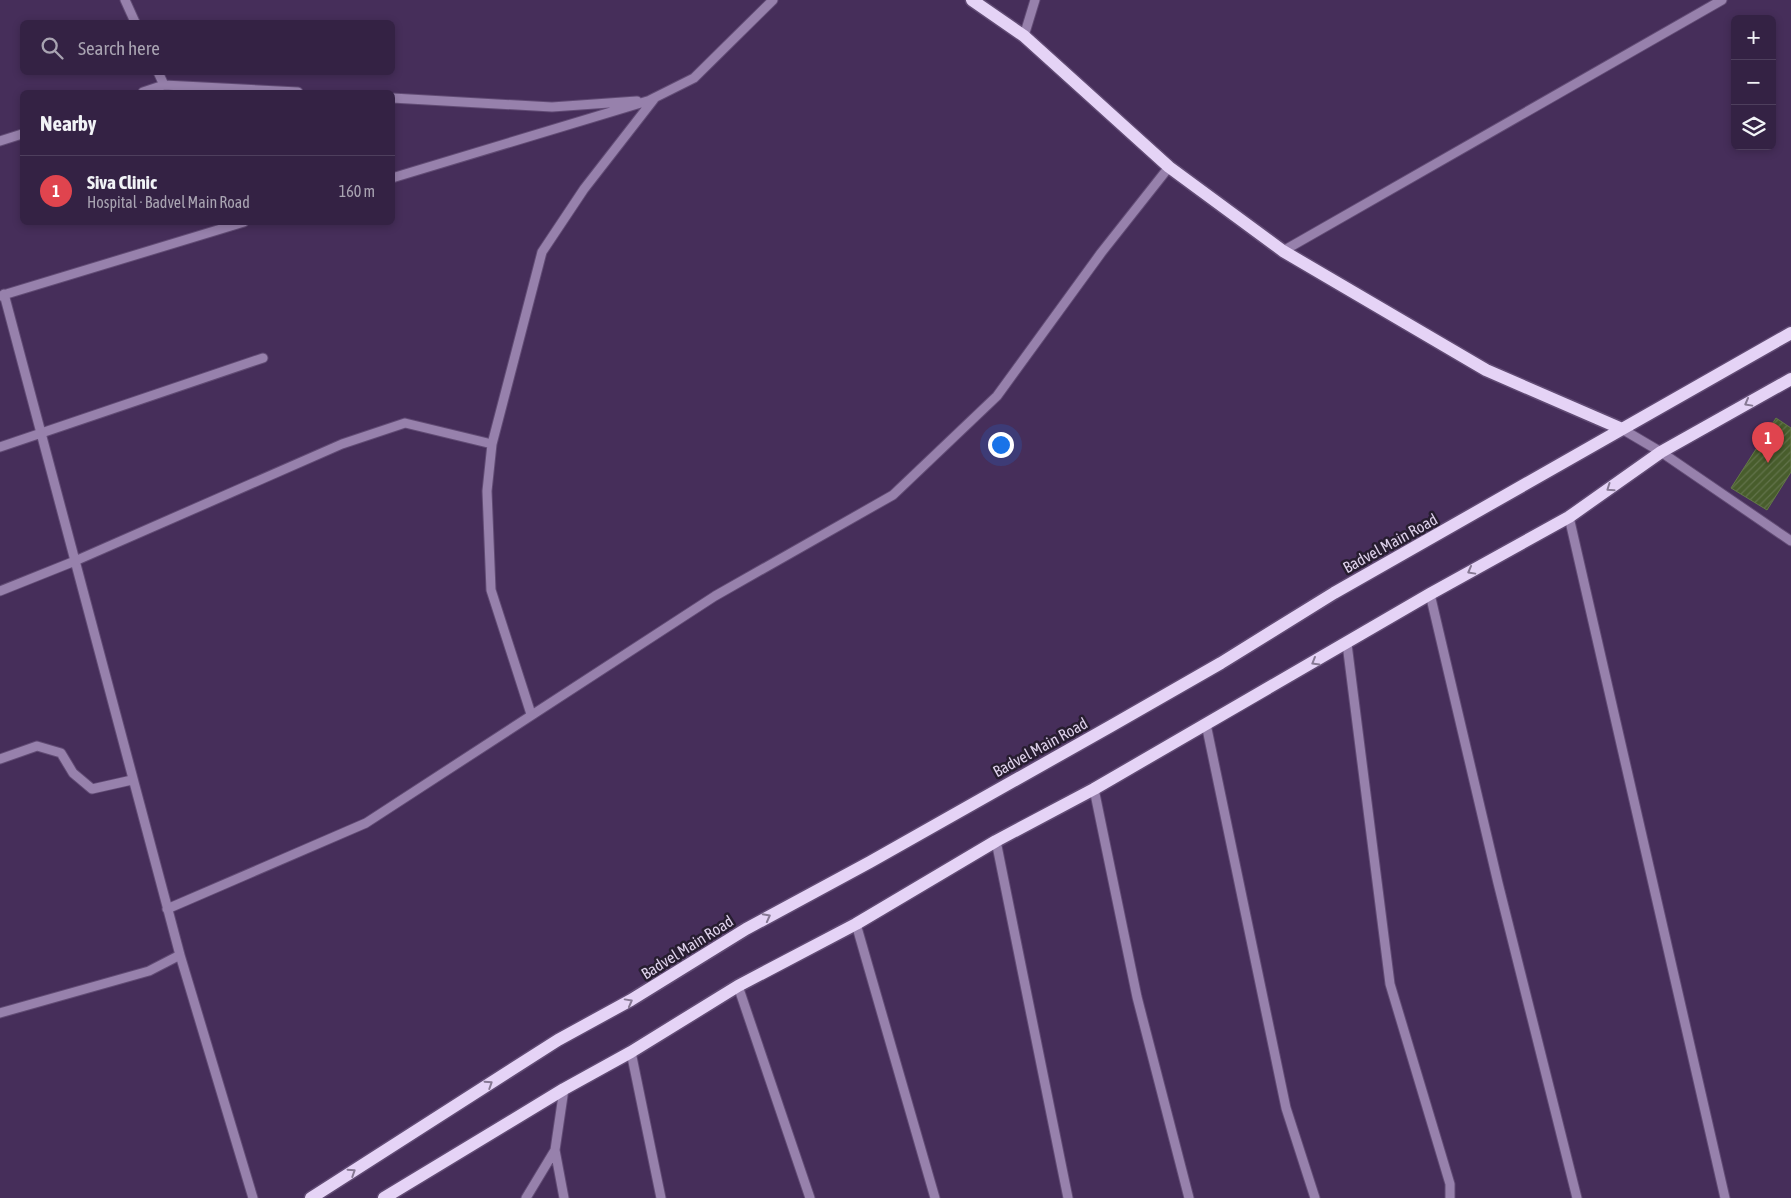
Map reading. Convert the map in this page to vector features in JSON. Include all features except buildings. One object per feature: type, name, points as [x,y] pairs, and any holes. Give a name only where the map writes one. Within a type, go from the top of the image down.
[{"type":"main road","points":[[972,0],[1024,36],[1169,167],[1283,251],[1486,370],[1622,429]]},
{"type":"main road","name":"Badvel Main Road","points":[[311,1198],[558,1040],[631,1000],[746,929],[870,862],[1111,726],[1220,663],[1334,593],[1791,333]]},
{"type":"main road","points":[[384,1198],[564,1089],[631,1052],[738,986],[856,924],[996,841],[1094,789],[1347,644],[1430,594],[1569,517],[1661,452],[1791,379]]},
{"type":"street","points":[[125,0],[134,20]]},
{"type":"street","points":[[395,177],[654,99],[694,78],[773,0]]},
{"type":"street","points":[[1024,36],[1035,0]]},
{"type":"street","points":[[1283,251],[1722,0]]},
{"type":"street","points":[[159,75],[164,85]]},
{"type":"street","points":[[149,90],[164,85],[260,90]]},
{"type":"street","points":[[395,98],[552,107],[654,99]]},
{"type":"street","points":[[531,714],[491,590],[487,491],[492,444],[542,252],[584,189],[654,99]]},
{"type":"street","points":[[0,141],[20,135]]},
{"type":"street","points":[[167,909],[366,823],[715,596],[893,495],[997,396],[1101,253],[1169,167]]},
{"type":"street","points":[[234,225],[2,295],[41,432],[167,909],[253,1198]]},
{"type":"street","points":[[0,447],[263,358]]},
{"type":"street","points":[[0,591],[75,561],[342,444],[405,423],[492,444]]},
{"type":"street","points":[[1622,429],[1661,452],[1791,541]]},
{"type":"street","points":[[1569,517],[1725,1198]]},
{"type":"street","points":[[1430,594],[1498,882],[1578,1198]]},
{"type":"street","points":[[1347,644],[1390,984],[1450,1184],[1450,1198]]},
{"type":"street","points":[[1206,724],[1286,1108],[1315,1198]]},
{"type":"street","points":[[0,759],[36,746],[61,752],[73,773],[92,789],[132,780]]},
{"type":"street","points":[[1094,789],[1137,996],[1189,1198]]},
{"type":"street","points":[[996,841],[1068,1198]]},
{"type":"street","points":[[856,924],[935,1198]]},
{"type":"street","points":[[0,1013],[149,971],[180,955]]},
{"type":"street","points":[[738,986],[810,1198]]},
{"type":"street","points":[[631,1052],[661,1198]]},
{"type":"street","points":[[564,1089],[555,1150],[564,1198]]},
{"type":"street","points":[[526,1198],[555,1150]]},
{"type":"place","name":"Siva Clinic","points":[[1768,463]]}]
